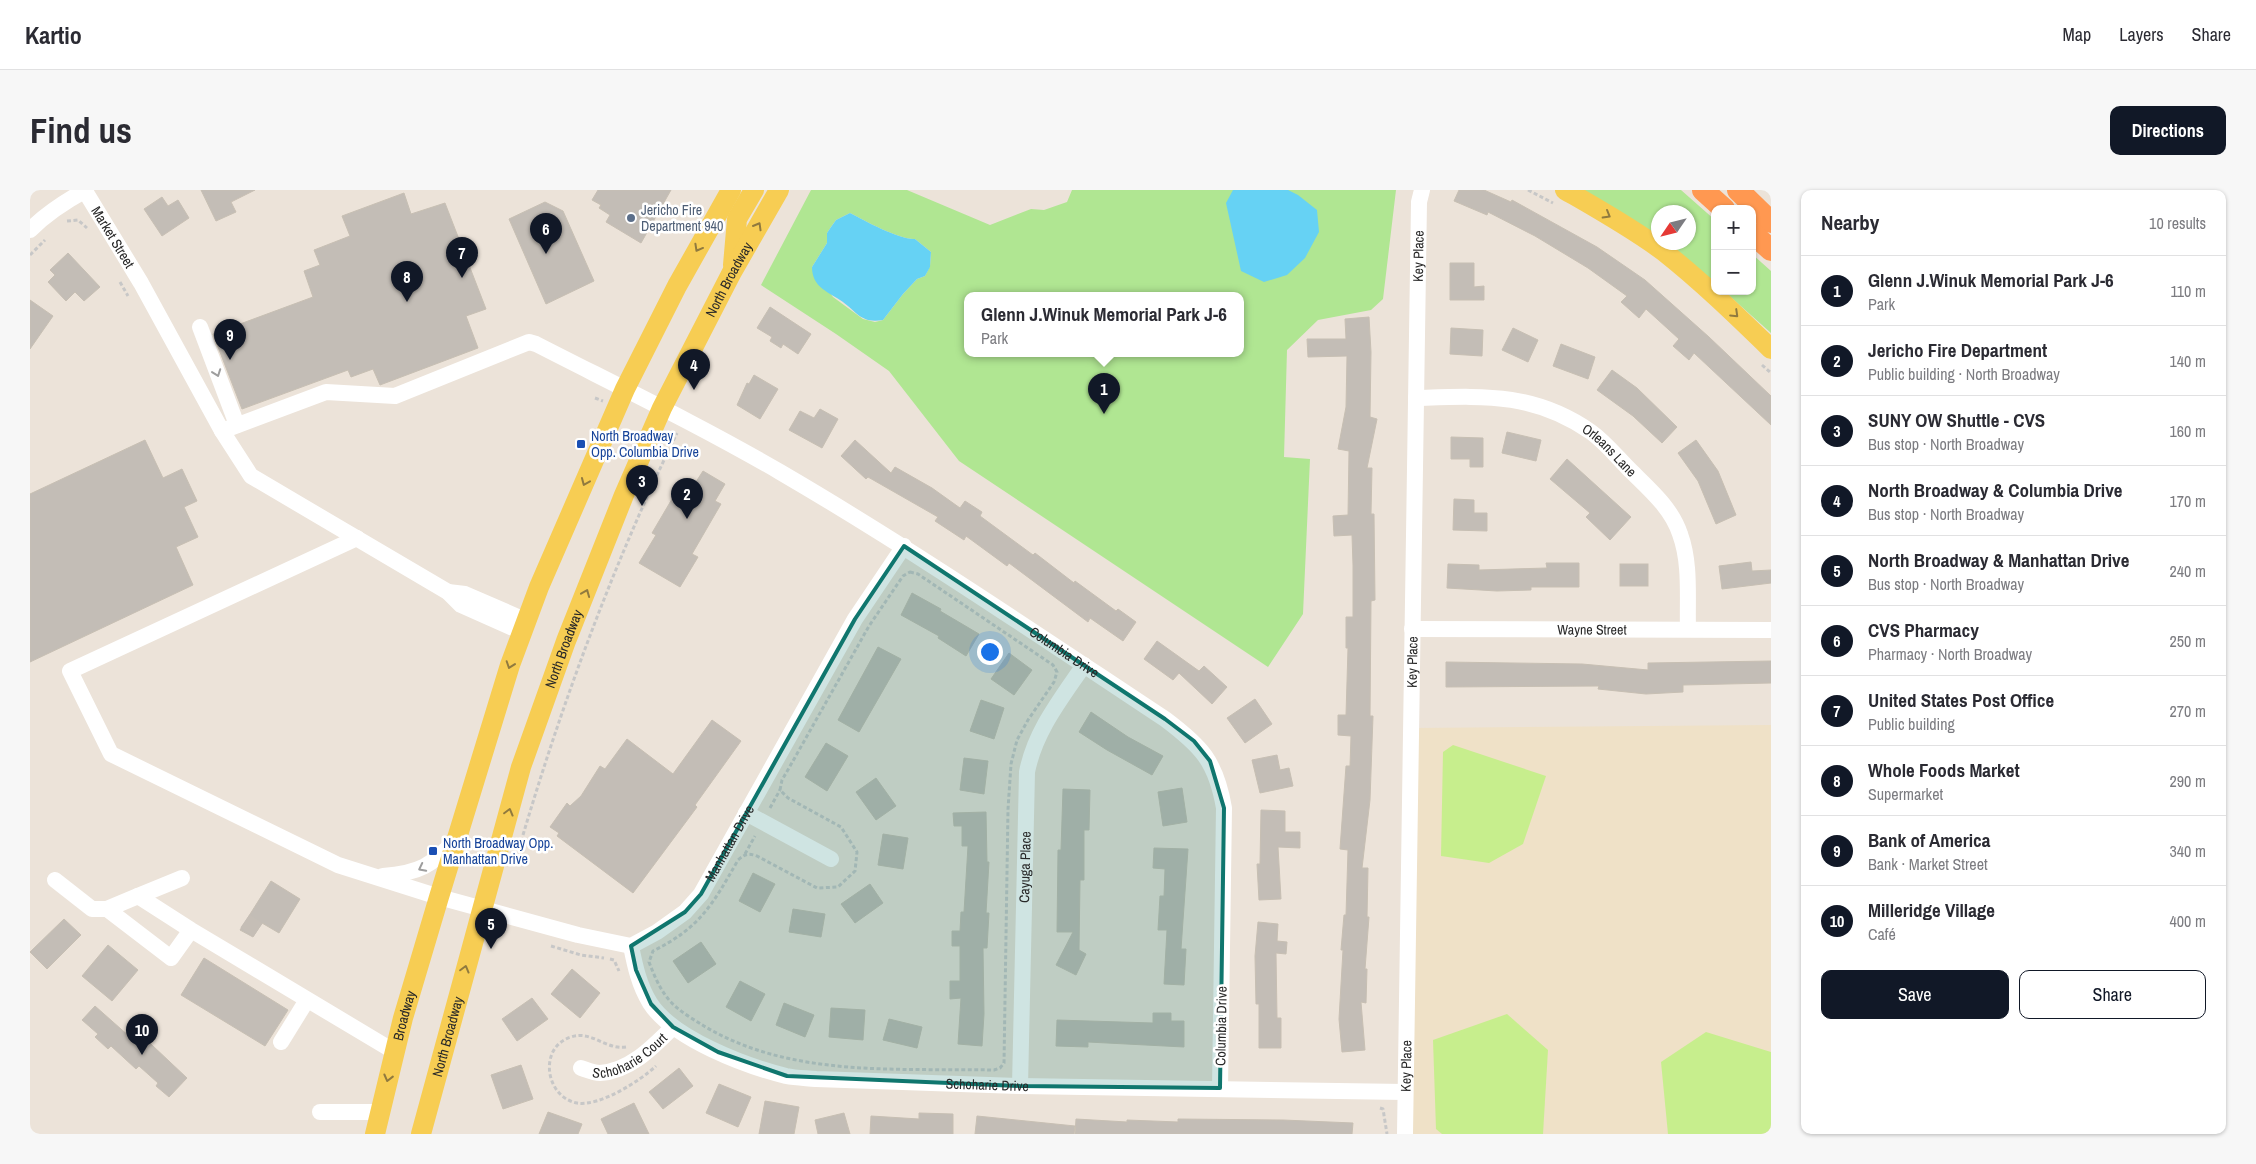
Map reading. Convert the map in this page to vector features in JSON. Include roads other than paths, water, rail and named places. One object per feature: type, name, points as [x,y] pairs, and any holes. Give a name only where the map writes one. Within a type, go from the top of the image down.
[{"type":"highway","points":[[1703,190],[1720,205]]},
{"type":"highway","points":[[1738,190],[1771,222]]},
{"type":"highway","points":[[1756,237],[1771,250]]},
{"type":"main road","points":[[439,897],[510,665],[539,587],[621,398],[677,286],[730,190]]},
{"type":"main road","points":[[732,272],[736,219],[754,190]]},
{"type":"main road","name":"North Broadway","points":[[421,1134],[521,767],[559,660],[621,504],[659,416],[732,272],[779,190]]},
{"type":"main road","points":[[1561,197],[1622,223],[1662,251],[1715,296],[1764,354]]},
{"type":"main road","name":"Broadway","points":[[375,1134],[395,1052],[439,897]]},
{"type":"street","points":[[30,230],[62,202],[85,190]]},
{"type":"street","name":"Market Street","points":[[85,190],[229,428]]},
{"type":"street","name":"Key Place","points":[[1405,1134],[1419,202],[1422,190]]},
{"type":"street","points":[[200,327],[229,428],[251,476],[448,592],[465,594],[525,627]]},
{"type":"street","name":"Columbia Drive","points":[[229,428],[326,392],[394,396],[530,342],[621,398],[779,471],[904,546],[1165,718],[1194,741],[1210,761],[1220,786],[1224,808],[1220,1088]]},
{"type":"street","name":"Orleans Lane","points":[[1416,398],[1519,400],[1560,413],[1592,433],[1667,507],[1680,534],[1686,558],[1688,629]]},
{"type":"street","points":[[357,538],[70,672],[110,754],[338,865],[439,897],[578,935],[631,946]]},
{"type":"street","name":"Manhattan Drive","points":[[631,946],[657,932],[685,912],[701,894],[855,618],[904,546]]},
{"type":"street","name":"Wayne Street","points":[[1412,630],[1771,630]]},
{"type":"street","name":"Cayuga Place","points":[[1020,1086],[1027,772],[1030,754],[1040,732],[1084,665]]},
{"type":"street","points":[[746,813],[831,860]]},
{"type":"street","points":[[376,877],[418,871],[441,855],[457,837]]},
{"type":"street","points":[[55,880],[92,909],[107,909],[182,878]]},
{"type":"street","points":[[138,896],[191,930],[395,1052]]},
{"type":"street","points":[[107,909],[171,958],[191,930]]},
{"type":"street","name":"Schoharie Drive","points":[[631,946],[642,988],[651,1004],[673,1028],[718,1052],[755,1067],[787,1076],[816,1079],[1020,1086],[1405,1092]]},
{"type":"street","points":[[281,1042],[307,1000]]},
{"type":"street","name":"Schoharie Court","points":[[581,1068],[599,1073],[633,1062],[658,1043],[673,1028]]},
{"type":"street","points":[[320,1112],[380,1112]]},
{"type":"water","points":[[1233,190],[1288,190],[1298,195],[1317,210],[1319,232],[1305,258],[1287,275],[1264,282],[1241,271],[1226,203]]},
{"type":"water","points":[[850,213],[892,233],[915,239],[931,252],[930,267],[925,276],[917,279],[883,320],[869,320],[859,316],[846,304],[825,291],[814,279],[812,267],[827,243],[827,233],[836,220]]},
{"type":"tunnel","points":[[245,921],[258,930]]},
{"type":"place","name":"Jericho Fire Department 940","points":[[631,218]]},
{"type":"place","name":"CVS Pharmacy","points":[[546,254]]},
{"type":"place","name":"United States Post Office","points":[[462,278]]},
{"type":"place","name":"Whole Foods Market","points":[[407,302]]},
{"type":"place","name":"Bank of America","points":[[230,360]]},
{"type":"place","name":"North Broadway & Columbia Drive","points":[[694,390]]},
{"type":"place","name":"Glenn J.Winuk Memorial Park J-6","points":[[1104,414]]},
{"type":"place","name":"North Broadway Opp. Columbia Drive","points":[[581,444]]},
{"type":"place","name":"SUNY OW Shuttle - CVS","points":[[642,506]]},
{"type":"place","name":"Jericho Fire Department","points":[[687,519]]},
{"type":"place","name":"North Broadway Opp. Manhattan Drive","points":[[433,851]]},
{"type":"place","name":"North Broadway & Manhattan Drive","points":[[491,949]]},
{"type":"place","name":"Milleridge Village","points":[[142,1055]]}]
